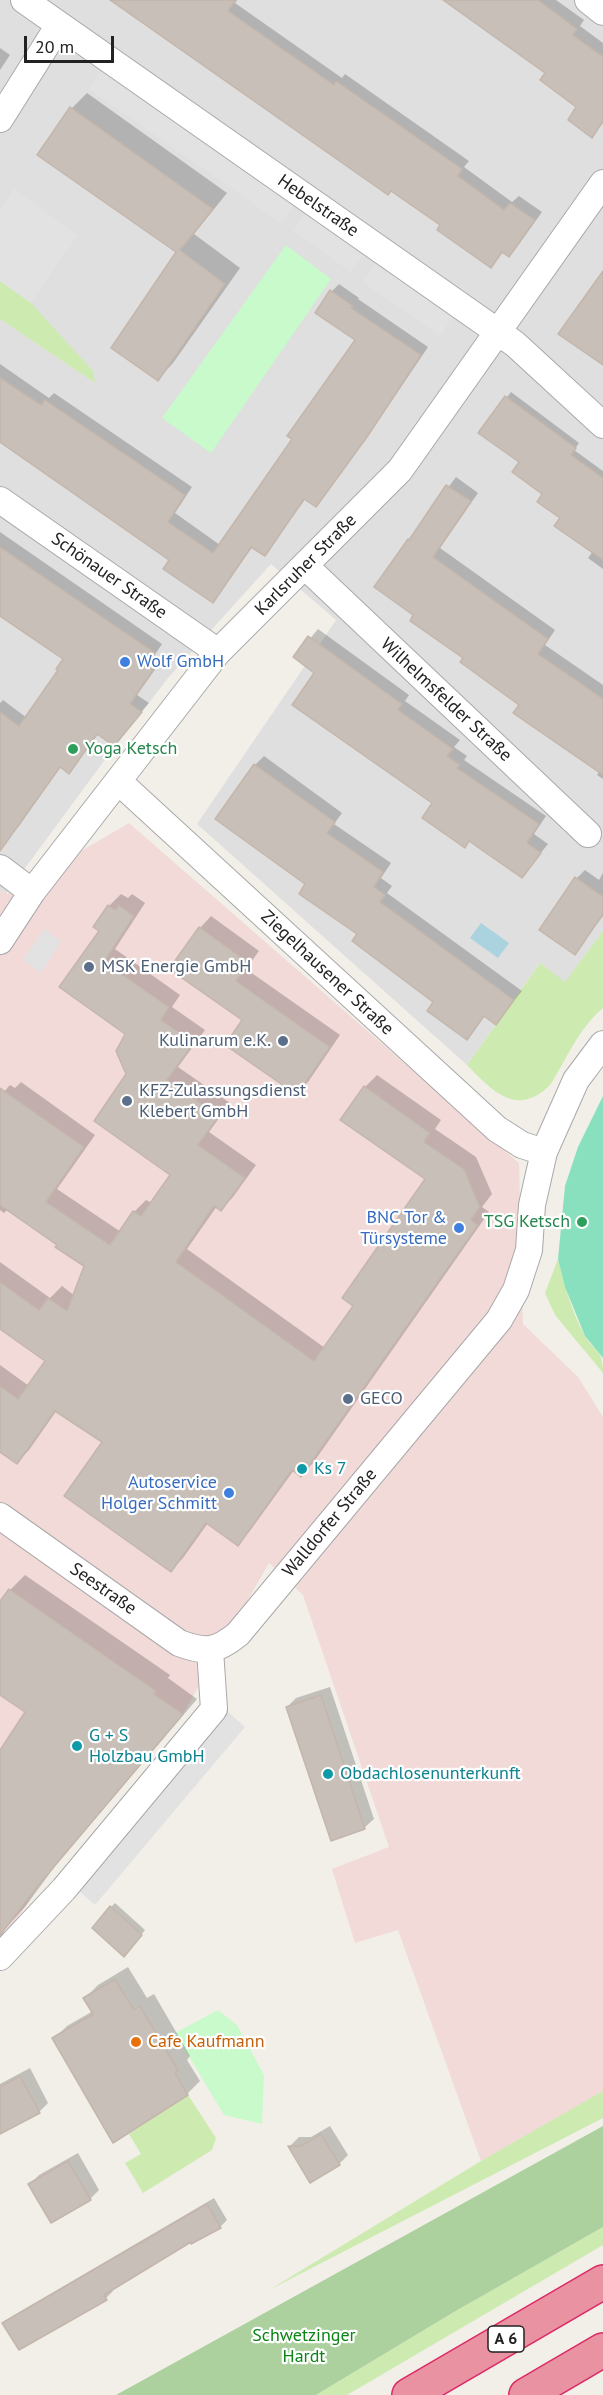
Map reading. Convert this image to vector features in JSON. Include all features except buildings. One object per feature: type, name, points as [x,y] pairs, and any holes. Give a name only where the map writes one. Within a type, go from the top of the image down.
[{"type":"highway","name":"A 6","points":[[409,2395],[603,2282]]},
{"type":"highway","points":[[526,2395],[603,2350]]},
{"type":"street","name":"Hebelstraße","points":[[24,0],[515,344],[603,425]]},
{"type":"street","points":[[588,0],[603,12]]},
{"type":"street","points":[[0,119],[59,25]]},
{"type":"street","name":"Karlsruher Straße","points":[[0,941],[32,892],[218,652],[400,470],[603,183]]},
{"type":"street","name":"Schönauer Straße","points":[[0,500],[218,652]]},
{"type":"street","name":"Wilhelmsfelder Straße","points":[[305,566],[588,834]]},
{"type":"street","name":"Ziegelhausener Straße","points":[[118,781],[497,1129],[522,1145],[544,1152]]},
{"type":"street","points":[[0,868],[32,892]]},
{"type":"street","name":"Walldorfer Straße","points":[[210,1650],[227,1643],[238,1634],[499,1320],[516,1290],[528,1250],[532,1205],[544,1152],[576,1080],[603,1044]]},
{"type":"street","name":"Seestraße","points":[[0,1516],[179,1643],[210,1650]]},
{"type":"street","points":[[0,1957],[64,1889],[214,1709],[210,1650]]},
{"type":"shaded area","points":[[0,0],[603,0],[603,931],[565,983],[540,963],[467,1065],[197,824],[336,620],[271,564],[168,678],[6,894],[0,890]]},
{"type":"shaded area","points":[[103,69],[295,203],[281,223],[89,89]]},
{"type":"shaded area","points":[[14,189],[78,235],[31,303],[0,281],[0,211]]},
{"type":"shaded area","points":[[306,212],[364,254],[351,272],[293,231]]},
{"type":"shaded area","points":[[376,263],[453,317],[440,336],[363,282]]},
{"type":"shaded area","points":[[129,823],[519,1163],[523,1324],[578,1377],[603,1417],[603,2094],[481,2161],[398,1930],[355,1943],[332,1869],[389,1847],[303,1595],[269,1563],[183,1714],[41,1882],[0,1945],[0,890],[7,894]]},
{"type":"shaded area","points":[[44,929],[61,941],[41,973],[23,960]]},
{"type":"shaded area","points":[[226,1710],[245,1727],[95,1905],[78,1890]]},
{"type":"green space","points":[[286,245],[331,279],[211,453],[162,418]]},
{"type":"green space","points":[[0,281],[31,303],[93,371],[95,383],[0,319]]},
{"type":"green space","points":[[603,931],[603,1008],[580,1034],[551,1084],[539,1094],[528,1099],[517,1100],[496,1092],[467,1065],[540,963],[565,982]]},
{"type":"green space","name":"TSG Ketsch","points":[[603,1096],[603,1358],[585,1336],[565,1287],[558,1259],[565,1186],[578,1147]]},
{"type":"green space","points":[[558,1259],[572,1308],[585,1336],[600,1355],[603,1373],[555,1315],[545,1293]]},
{"type":"green space","points":[[218,2010],[237,2025],[264,2075],[262,2124],[224,2115],[175,2033]]},
{"type":"green space","points":[[603,2091],[603,2118],[269,2290],[481,2161]]},
{"type":"green space","points":[[188,2095],[216,2138],[212,2150],[143,2193],[125,2163],[141,2154],[129,2134]]},
{"type":"green space","name":"Schwetzinger Hardt","points":[[603,2126],[603,2227],[454,2312],[316,2395],[116,2395]]},
{"type":"green space","points":[[603,2227],[603,2245],[347,2395],[316,2395],[454,2312]]},
{"type":"water","points":[[481,923],[509,943],[498,958],[470,938]]},
{"type":"place","name":"Wolf GmbH","points":[[125,662]]},
{"type":"place","name":"Yoga Ketsch","points":[[73,749]]},
{"type":"place","name":"MSK Energie GmbH","points":[[89,967]]},
{"type":"place","name":"Kulinarum e.K.","points":[[283,1041]]},
{"type":"place","name":"KFZ-Zulassungsdienst Klebert GmbH","points":[[127,1101]]},
{"type":"place","name":"TSG Ketsch","points":[[582,1222]]},
{"type":"place","name":"BNC Tor & Türsysteme","points":[[459,1228]]},
{"type":"place","name":"GECO","points":[[348,1399]]},
{"type":"place","name":"Ks 7","points":[[302,1469]]},
{"type":"place","name":"Autoservice Holger Schmitt","points":[[229,1493]]},
{"type":"place","name":"G + S Holzbau GmbH","points":[[77,1746]]},
{"type":"place","name":"Obdachlosenunterkunft","points":[[328,1774]]},
{"type":"place","name":"Cafe Kaufmann","points":[[136,2042]]}]
